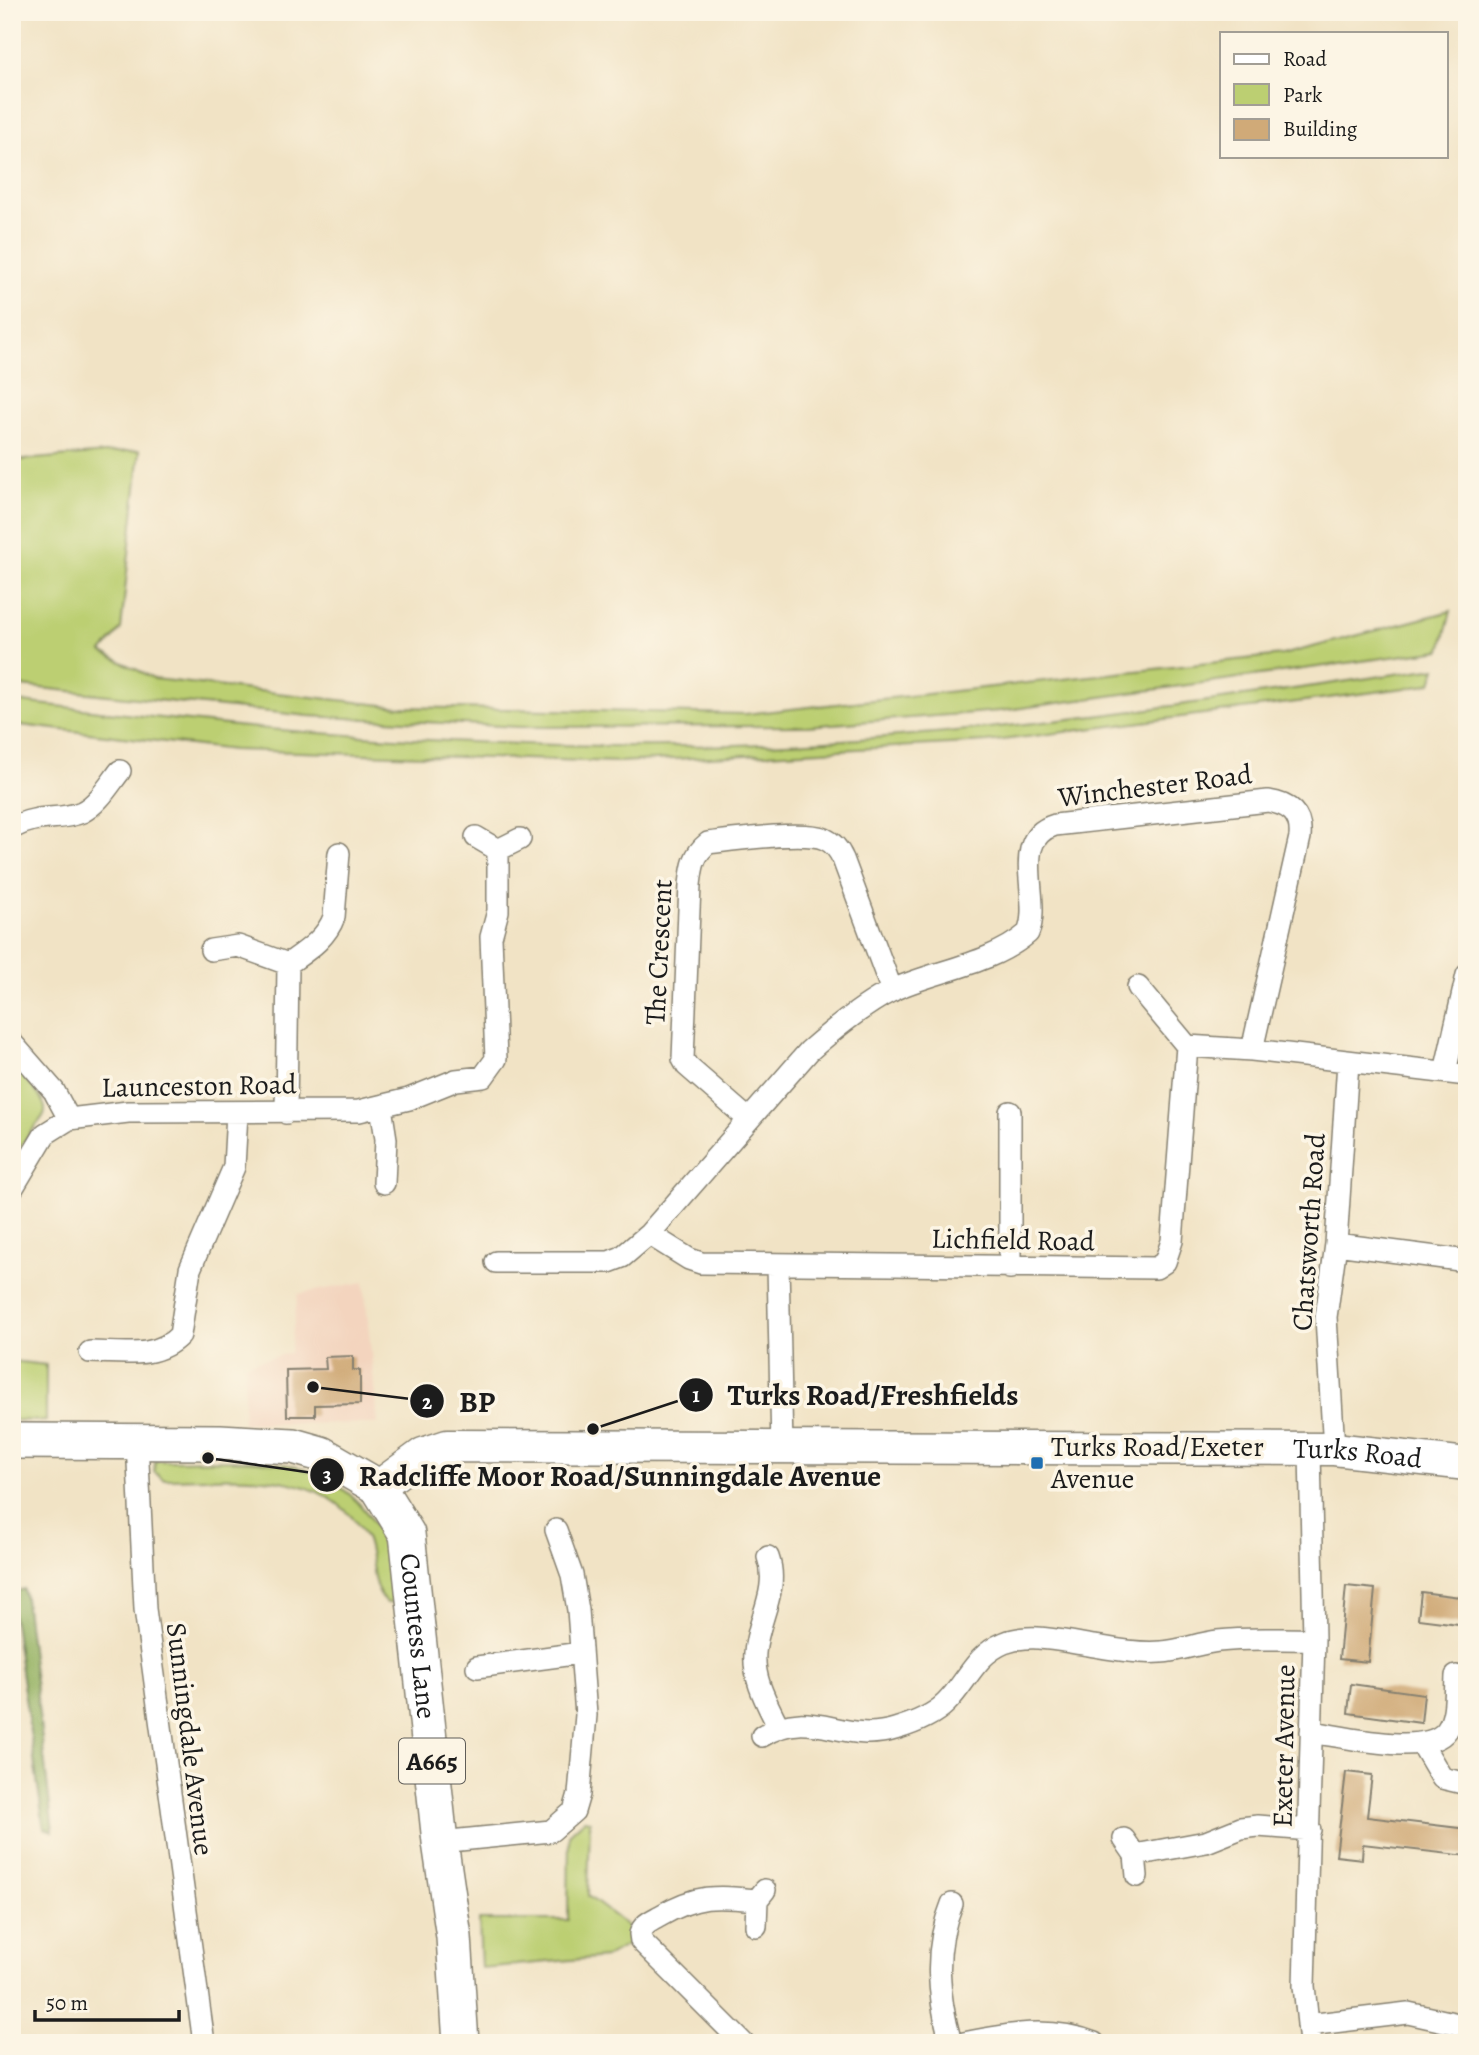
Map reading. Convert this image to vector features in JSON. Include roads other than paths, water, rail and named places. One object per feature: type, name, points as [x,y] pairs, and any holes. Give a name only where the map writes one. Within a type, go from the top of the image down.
[{"type":"main road","name":"A665","points":[[12,1441],[261,1443],[293,1446],[321,1454],[378,1487]]},
{"type":"main road","name":"Countess Lane","points":[[378,1487],[407,1534],[419,1621],[440,1842],[454,1937],[461,2043]]},
{"type":"street","points":[[12,828],[40,816],[67,816],[106,801],[120,771]]},
{"type":"street","name":"Winchester Road","points":[[496,1262],[609,1262],[622,1257],[649,1234],[809,1051],[892,991],[1000,951],[1028,933],[1034,909],[1030,847],[1044,828],[1255,803],[1280,803],[1295,813],[1301,828],[1300,837],[1252,1050]]},
{"type":"street","name":"The Crescent","points":[[748,1119],[687,1066],[682,1050],[690,886],[693,862],[698,851],[708,843],[805,835],[826,839],[834,845],[843,859],[892,991]]},
{"type":"street","points":[[476,837],[498,850],[520,839]]},
{"type":"street","name":"Launceston Road","points":[[12,1189],[45,1134],[69,1119],[128,1112],[340,1113],[381,1107],[456,1080],[482,1077],[492,1068],[496,1042],[491,937],[498,911],[498,850]]},
{"type":"street","points":[[288,964],[325,935],[331,926],[328,882],[339,853]]},
{"type":"street","points":[[207,952],[238,946],[288,964]]},
{"type":"street","points":[[286,1113],[288,964]]},
{"type":"street","points":[[1445,1072],[1467,975]]},
{"type":"street","points":[[1138,987],[1187,1046],[1252,1050],[1467,1075]]},
{"type":"street","points":[[12,1043],[54,1091],[69,1119]]},
{"type":"street","name":"Lichfield Road","points":[[649,1234],[688,1259],[701,1263],[1143,1270],[1156,1268],[1165,1262],[1172,1241],[1187,1046]]},
{"type":"street","name":"Chatsworth Road","points":[[1322,1450],[1326,1317],[1336,1244],[1348,1062]]},
{"type":"street","points":[[381,1107],[386,1139],[384,1186]]},
{"type":"street","points":[[989,1113],[1017,1112],[1010,1268]]},
{"type":"street","points":[[90,1352],[123,1343],[152,1353],[180,1335],[190,1269],[234,1167],[237,1113]]},
{"type":"street","points":[[1336,1244],[1467,1261]]},
{"type":"street","points":[[778,1264],[782,1448]]},
{"type":"street","name":"Sunningdale Avenue","points":[[137,1441],[145,1609],[204,2043]]},
{"type":"street","name":"Turks Road","points":[[378,1487],[423,1454],[447,1446],[1322,1450],[1467,1464]]},
{"type":"street","name":"Exeter Avenue","points":[[1309,2034],[1304,1986],[1322,1450]]},
{"type":"street","points":[[440,1842],[551,1831],[574,1811],[585,1738],[581,1653],[573,1553],[556,1530]]},
{"type":"street","points":[[778,1565],[754,1656],[770,1731],[810,1723],[859,1733],[895,1729],[927,1716],[944,1705],[975,1663],[990,1649],[1007,1641],[1027,1638],[1140,1652],[1164,1652],[1221,1640],[1314,1639]]},
{"type":"street","points":[[477,1667],[504,1656],[581,1653]]},
{"type":"street","points":[[1311,1732],[1422,1744],[1433,1742],[1447,1730],[1453,1712],[1456,1676]]},
{"type":"street","points":[[1422,1744],[1442,1778],[1467,1784]]},
{"type":"street","points":[[1132,1857],[1206,1842],[1241,1828],[1258,1826],[1310,1829]]},
{"type":"street","points":[[741,2043],[641,1941],[640,1934],[646,1924],[695,1898],[710,1895],[762,1894],[756,1926]]},
{"type":"street","points":[[951,2043],[942,2008],[939,1970],[942,1931],[953,1902]]},
{"type":"street","points":[[1309,2034],[1408,2013],[1467,2026]]},
{"type":"street","points":[[964,2043],[1032,2032],[1058,2032],[1094,2043]]},
{"type":"place","name":"BP","points":[[313,1387]]},
{"type":"place","name":"Turks Road/Freshfields","points":[[593,1429]]},
{"type":"place","name":"Radcliffe Moor Road/Sunningdale Avenue","points":[[208,1458]]},
{"type":"place","name":"Turks Road/Exeter Avenue","points":[[1037,1463]]}]
